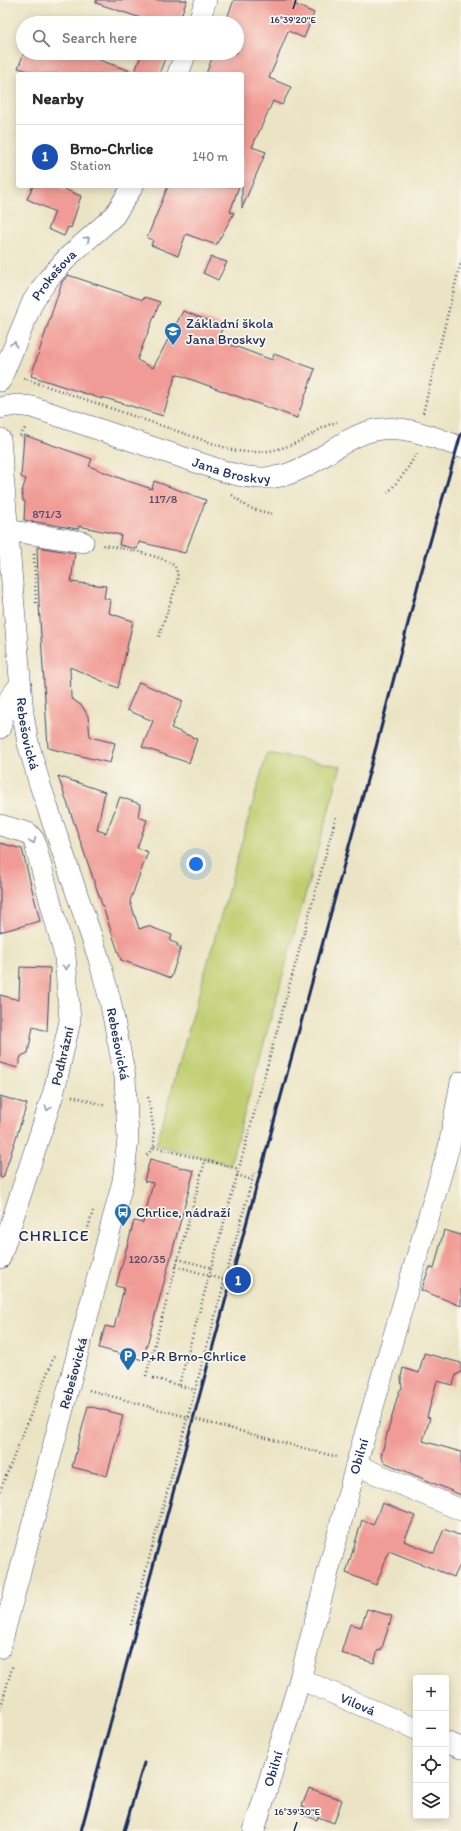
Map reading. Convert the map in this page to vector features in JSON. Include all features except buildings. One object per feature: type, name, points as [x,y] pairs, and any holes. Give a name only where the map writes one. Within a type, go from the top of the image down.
[{"type":"street","points":[[200,16],[206,0]]},
{"type":"street","points":[[179,72],[183,60]]},
{"type":"street","name":"Prokešova","points":[[2,376],[32,301],[69,256],[114,216],[132,188]]},
{"type":"street","name":"Jana Broskvy","points":[[0,408],[16,404],[32,407],[226,472],[256,478],[278,477],[294,472],[316,461],[348,440],[369,431],[391,429],[420,433],[459,446]]},
{"type":"street","name":"Rebešovická","points":[[0,439],[4,529],[26,728],[33,764],[99,959],[110,1000],[125,1077],[128,1139],[123,1182],[0,1648]]},
{"type":"street","points":[[4,529],[83,542]]},
{"type":"street","points":[[0,728],[6,704],[12,692],[21,685]]},
{"type":"street","name":"Podhrázní","points":[[0,825],[28,833],[34,840],[65,956],[70,1020],[54,1091],[0,1257]]},
{"type":"street","name":"Obilní","points":[[254,1831],[300,1679],[356,1465],[455,1150],[461,1082]]},
{"type":"street","points":[[356,1465],[461,1510]]},
{"type":"street","name":"Vilová","points":[[300,1679],[413,1728]]},
{"type":"street","points":[[449,1743],[461,1748]]},
{"type":"path","points":[[388,493],[413,461],[461,261]]},
{"type":"path","points":[[2,376],[232,450],[244,452],[264,452],[289,445],[339,421]]},
{"type":"path","points":[[83,542],[165,560],[174,566],[178,576],[177,583],[158,639]]},
{"type":"path","points":[[179,1385],[336,817]]},
{"type":"path","points":[[67,1095],[102,1104]]},
{"type":"path","points":[[107,1106],[107,1112]]},
{"type":"path","points":[[154,1147],[239,1170]]},
{"type":"path","points":[[146,1376],[205,1160]]},
{"type":"path","points":[[131,1625],[254,1173]]},
{"type":"path","points":[[237,1175],[252,1180]]},
{"type":"path","points":[[85,1239],[95,1204]]},
{"type":"path","points":[[178,1259],[212,1268]]},
{"type":"path","points":[[176,1266],[225,1280]]},
{"type":"path","points":[[0,1491],[56,1352]]},
{"type":"path","points":[[153,1378],[195,1390]]},
{"type":"path","points":[[84,1389],[337,1457]]},
{"type":"green space","points":[[267,753],[341,766],[230,1165],[156,1145]]},
{"type":"railway","points":[[81,1831],[376,747],[420,577],[461,434]]},
{"type":"railway","points":[[124,1831],[144,1763]]},
{"type":"place","name":"Základní škola Jana Broskvy","points":[[173,346]]},
{"type":"place","name":"Chrlice, nádraží","points":[[123,1227]]},
{"type":"place","name":"Brno-Chrlice","points":[[238,1280]]},
{"type":"place","name":"P+R Brno-Chrlice","points":[[128,1371]]},
{"type":"district","name":"CHRLICE","points":[[54,1235]]}]
